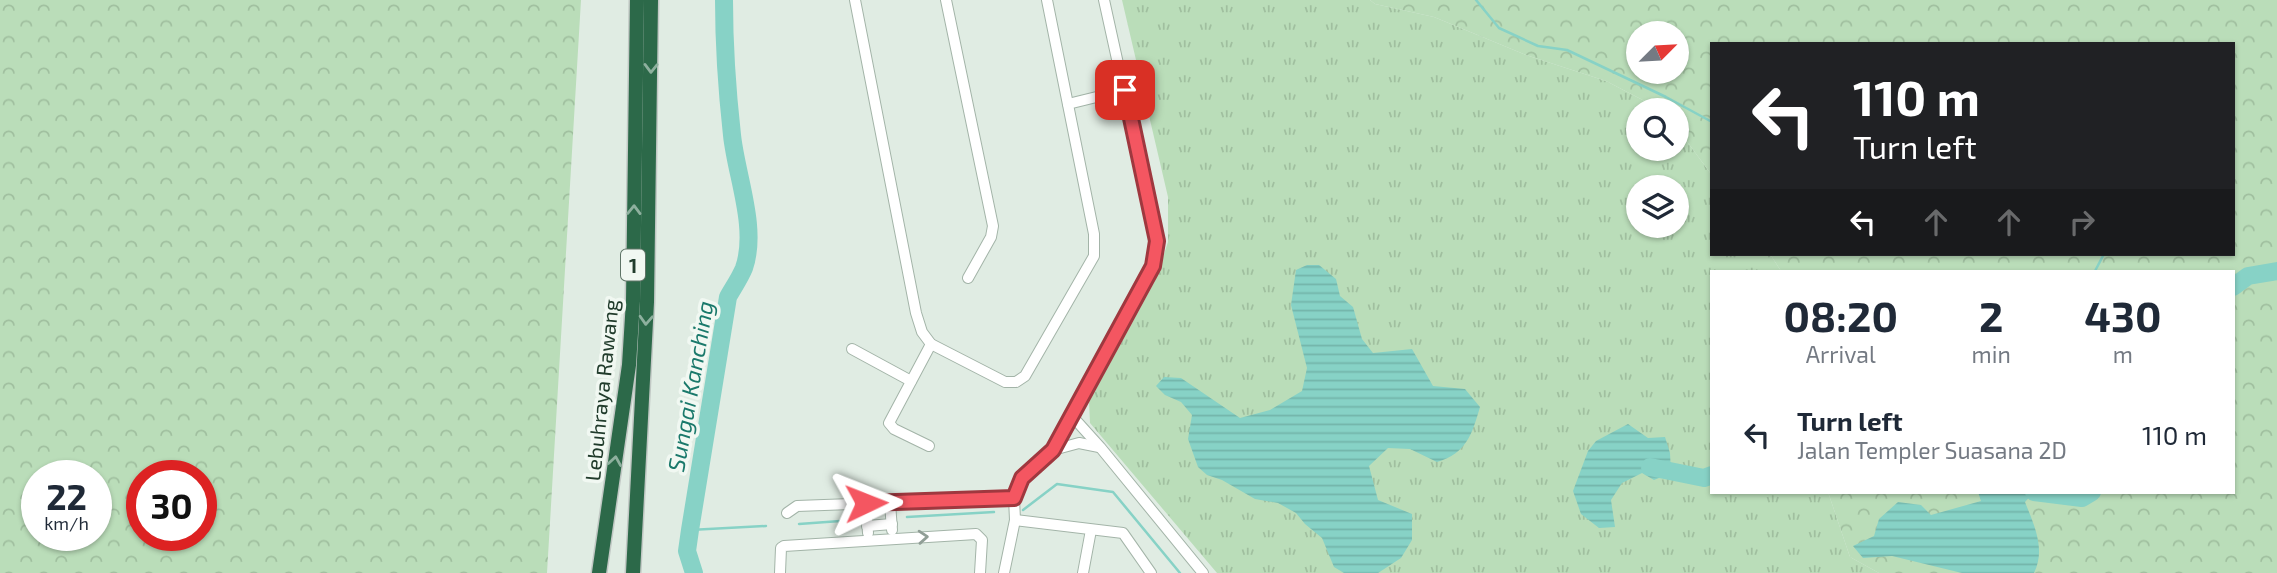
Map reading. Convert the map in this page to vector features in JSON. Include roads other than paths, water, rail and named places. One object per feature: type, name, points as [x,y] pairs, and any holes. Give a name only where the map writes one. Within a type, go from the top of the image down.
[{"type":"highway","name":"Lebuhraya Rawang","points":[[599,573],[629,365],[637,0]]},
{"type":"highway","name":"Lebuhraya Rawang","points":[[633,573],[647,302],[651,0]]},
{"type":"street","points":[[855,0],[916,313],[922,332],[931,344],[1005,382],[1016,382],[1025,376],[1094,256],[1094,234],[1047,0]]},
{"type":"street","points":[[946,0],[993,226],[991,237],[968,278]]},
{"type":"street","points":[[1004,573],[1014,520],[1014,498],[1022,478],[1053,450],[1153,266],[1157,241],[1104,0]]},
{"type":"street","points":[[1068,104],[1125,90]]},
{"type":"street","points":[[929,446],[894,429],[889,423],[931,344]]},
{"type":"street","points":[[852,349],[911,381]]},
{"type":"street","points":[[1072,416],[1203,573]]},
{"type":"street","points":[[1053,450],[1079,443],[1100,447]]},
{"type":"street","points":[[787,513],[797,506],[1014,498]]},
{"type":"street","points":[[866,503],[868,530],[892,527],[890,503]]},
{"type":"street","points":[[1014,520],[1123,533],[1152,573]]},
{"type":"street","points":[[1083,573],[1091,530]]},
{"type":"street","points":[[779,573],[780,548],[784,546],[976,534],[982,540],[980,573]]},
{"type":"water","points":[[1307,265],[1319,265],[1336,279],[1340,296],[1353,307],[1362,339],[1373,353],[1412,349],[1433,386],[1465,389],[1480,407],[1467,441],[1447,458],[1437,462],[1410,449],[1388,448],[1369,466],[1378,500],[1412,514],[1412,540],[1401,558],[1378,573],[1344,573],[1334,567],[1322,538],[1296,513],[1278,503],[1255,499],[1222,480],[1207,475],[1198,467],[1188,439],[1192,415],[1181,402],[1165,395],[1156,386],[1164,377],[1181,378],[1240,418],[1270,410],[1302,391],[1307,368],[1291,305],[1296,270]]},
{"type":"water","points":[[1628,424],[1648,438],[1665,437],[1670,453],[1671,473],[1654,480],[1642,473],[1622,483],[1611,500],[1615,527],[1599,528],[1581,514],[1573,491],[1588,451],[1596,441]]},
{"type":"water","points":[[1979,494],[2032,494],[2025,502],[2039,546],[2034,573],[1962,573],[1892,556],[1863,558],[1853,546],[1874,536],[1879,519],[1898,502],[1921,505],[1931,515],[1981,501]]},
{"type":"waterway","name":"Sungai Kanching","points":[[694,573],[687,551],[728,297],[744,268],[749,236],[730,118],[724,0]]},
{"type":"waterway","points":[[1476,0],[1499,28],[1538,46],[1567,50],[1710,121]]},
{"type":"waterway","points":[[2096,270],[2103,256]]},
{"type":"waterway","points":[[2235,286],[2248,276],[2277,271]]},
{"type":"waterway","points":[[1650,467],[1704,478],[1710,476]]},
{"type":"waterway","points":[[1023,510],[1057,484],[1113,492],[1180,573]]},
{"type":"waterway","points":[[2050,494],[2082,498],[2089,494]]},
{"type":"waterway","points":[[907,517],[994,512]]},
{"type":"waterway","points":[[799,524],[854,520]]},
{"type":"waterway","points":[[690,530],[766,526]]}]
